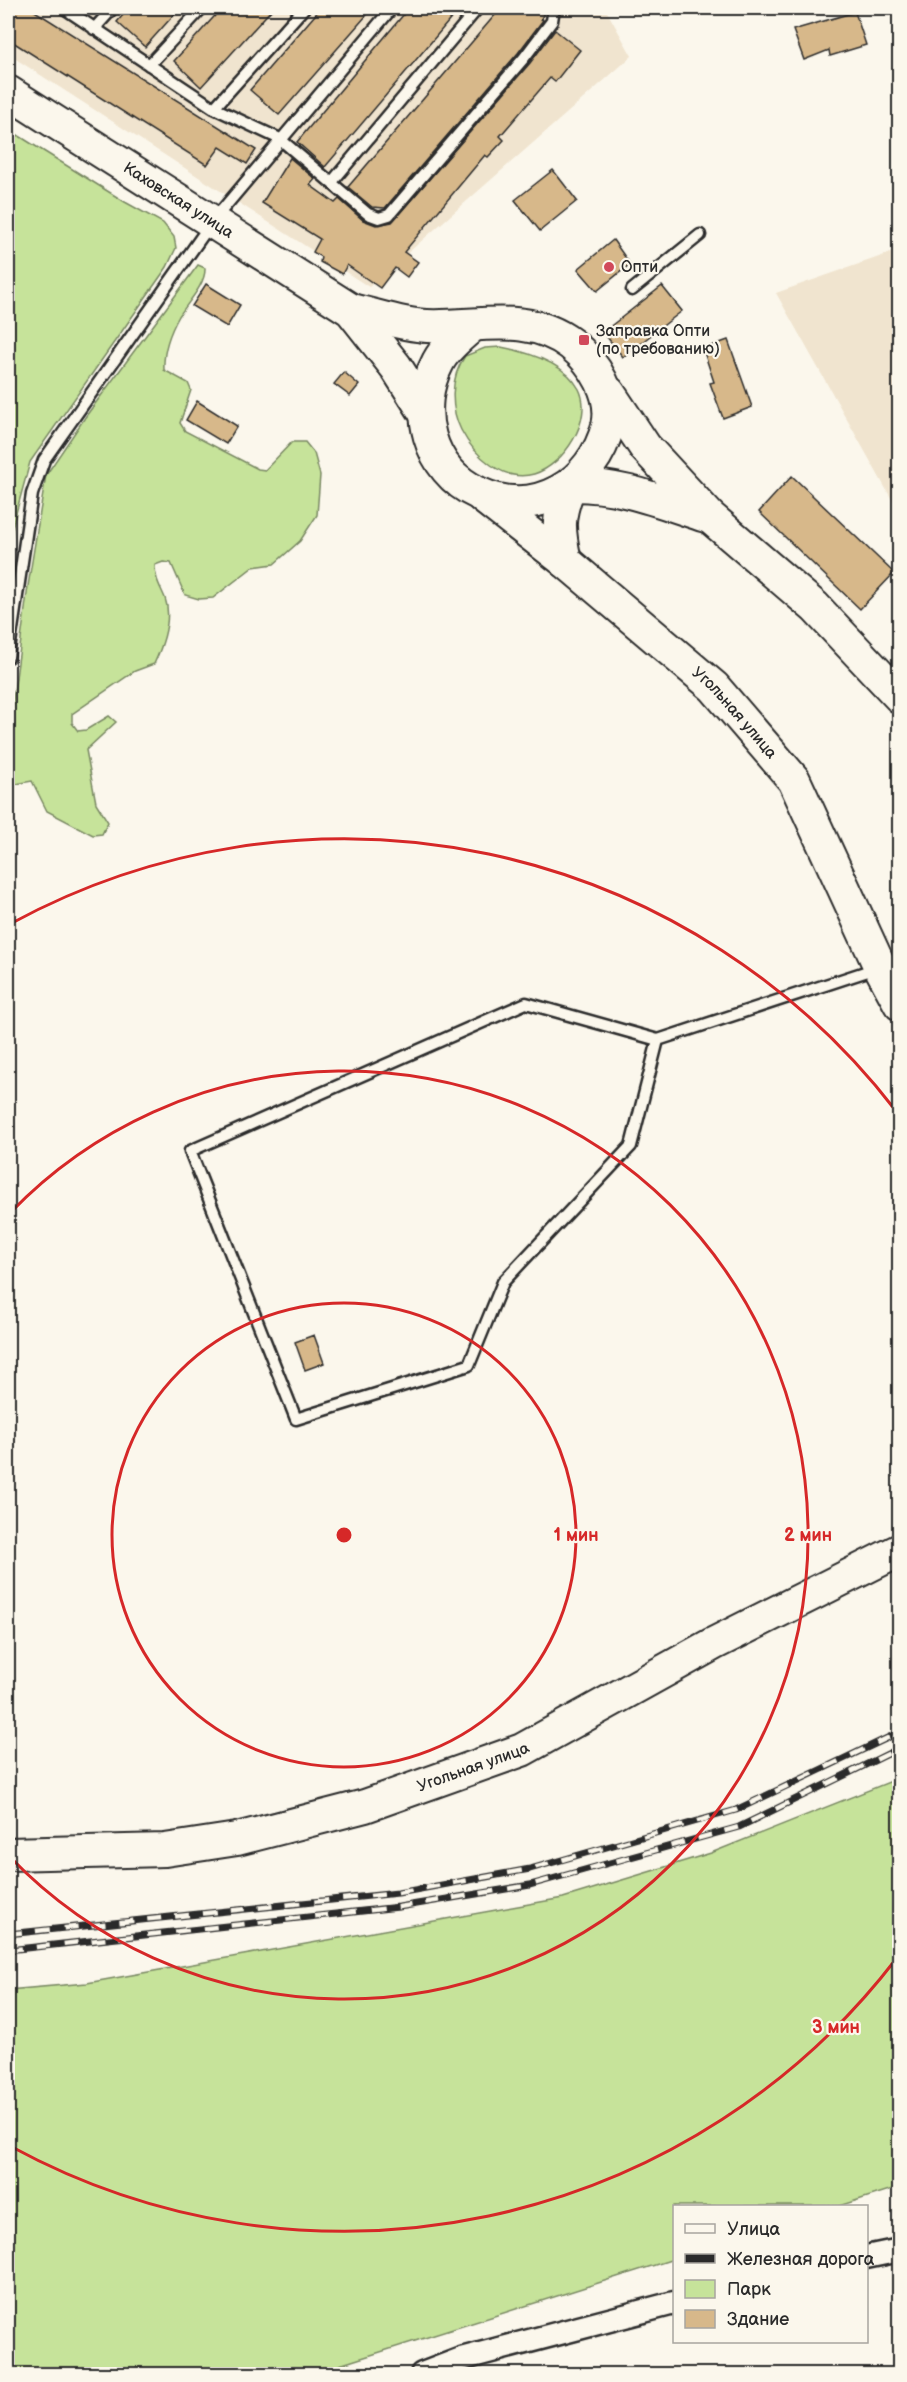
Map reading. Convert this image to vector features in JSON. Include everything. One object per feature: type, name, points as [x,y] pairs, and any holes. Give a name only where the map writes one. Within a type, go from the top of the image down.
[{"type":"main road","name":"Каховская улица","points":[[8,92],[351,310]]},
{"type":"main road","points":[[351,310],[424,326],[472,326],[497,321],[520,323],[561,336],[575,347],[645,447],[710,517],[815,607],[900,696]]},
{"type":"main road","points":[[351,310],[396,367],[424,411]]},
{"type":"main road","points":[[472,326],[456,339],[438,360],[428,385],[424,411],[429,437],[440,460],[456,479],[478,493],[501,501],[525,502],[549,496],[570,485],[590,467],[603,445],[609,419],[609,393]]},
{"type":"main road","points":[[570,485],[599,485],[630,491],[710,517]]},
{"type":"main road","points":[[565,561],[558,531],[559,516],[570,485]]},
{"type":"main road","name":"Угольная улица","points":[[478,493],[565,561],[714,687],[794,780],[880,967],[900,1004]]},
{"type":"main road","name":"Угольная улица","points":[[8,1854],[165,1850],[248,1837],[365,1806],[522,1750],[713,1644],[900,1550]]},
{"type":"street","points":[[868,2257],[900,2250]]},
{"type":"street","points":[[423,2374],[461,2359],[673,2304]]},
{"type":"lane","points":[[64,8],[214,108],[280,139],[374,217],[389,215],[524,58],[552,21],[554,8]]},
{"type":"lane","points":[[94,29],[113,8]]},
{"type":"lane","points":[[149,65],[202,8]]},
{"type":"lane","points":[[214,108],[304,8]]},
{"type":"lane","points":[[8,657],[32,494],[39,469],[212,222],[392,8]]},
{"type":"lane","points":[[332,183],[478,8]]},
{"type":"lane","points":[[632,290],[700,235]]},
{"type":"lane","points":[[658,1040],[631,1146],[503,1282],[469,1365],[296,1419],[190,1151],[526,1002],[658,1040],[880,967]]},
{"type":"shaded area","points":[[8,8],[605,8],[632,56],[369,287],[8,54]]},
{"type":"shaded area","points":[[899,250],[899,507],[895,505],[776,293]]},
{"type":"green space","points":[[8,129],[163,223],[174,237],[176,248],[167,267],[30,462],[13,524],[8,564]]},
{"type":"green space","points":[[198,265],[205,268],[203,280],[176,322],[165,356],[164,370],[188,383],[191,390],[180,423],[185,431],[258,469],[265,470],[292,442],[305,442],[314,453],[320,475],[317,515],[300,541],[274,564],[253,567],[213,598],[199,599],[185,595],[171,563],[163,562],[155,565],[168,614],[163,640],[154,664],[135,671],[72,714],[72,723],[78,731],[86,730],[109,716],[116,722],[86,750],[96,803],[108,822],[102,834],[93,835],[47,811],[32,781],[16,784],[8,778],[8,739],[28,586],[46,475],[86,416]]},
{"type":"green space","points":[[501,347],[544,360],[565,372],[579,389],[583,401],[583,414],[579,427],[565,451],[556,461],[534,474],[522,476],[511,474],[491,465],[474,449],[457,421],[453,393],[460,364],[465,356],[485,348]]},
{"type":"green space","points":[[899,1778],[899,2187],[842,2205],[673,2205],[673,2259],[311,2374],[8,2374],[8,1990],[87,1983],[563,1898],[711,1853]]},
{"type":"building","points":[[8,8],[30,8],[256,150],[247,164],[220,147],[207,165],[8,39]]},
{"type":"building","points":[[129,8],[180,8],[145,47],[117,22]]},
{"type":"building","points":[[222,8],[273,8],[201,87],[174,61]]},
{"type":"building","points":[[321,8],[373,8],[279,115],[250,90]]},
{"type":"building","points":[[409,8],[460,8],[325,167],[297,142]]},
{"type":"building","points":[[501,8],[546,8],[541,19],[543,20],[518,53],[385,208],[372,207],[348,187]]},
{"type":"building","points":[[855,12],[866,45],[830,56],[829,50],[804,60],[793,30]]},
{"type":"building","points":[[555,30],[580,50],[555,82],[550,78],[500,136],[504,140],[488,157],[485,155],[404,252],[418,262],[407,277],[395,268],[380,288],[347,265],[342,274],[320,262],[321,257],[313,252],[320,239],[262,203],[290,158],[315,179],[310,185],[335,203],[339,199],[363,220],[376,225],[392,222],[530,63]]},
{"type":"building","points":[[553,170],[577,201],[540,231],[515,200]]},
{"type":"building","points":[[613,240],[630,264],[597,291],[578,269]]},
{"type":"building","points":[[206,284],[240,305],[227,327],[192,306]]},
{"type":"building","points":[[662,286],[682,311],[623,357],[603,332]]},
{"type":"building","points":[[728,340],[752,407],[723,418],[710,383],[714,382],[703,349]]},
{"type":"building","points":[[344,372],[359,385],[350,396],[334,384]]},
{"type":"building","points":[[197,401],[237,426],[226,444],[186,420]]},
{"type":"building","points":[[792,476],[894,573],[860,609],[759,512]]},
{"type":"building","points":[[314,1335],[324,1363],[305,1370],[295,1342]]},
{"type":"railway","points":[[8,1934],[398,1893],[530,1869],[736,1810],[900,1732]]},
{"type":"railway","points":[[8,1950],[399,1907],[530,1885],[739,1827],[900,1748]]},
{"type":"place","name":"Опти","points":[[609,267]]},
{"type":"place","name":"Заправка Опти (по требованию)","points":[[584,340]]}]
